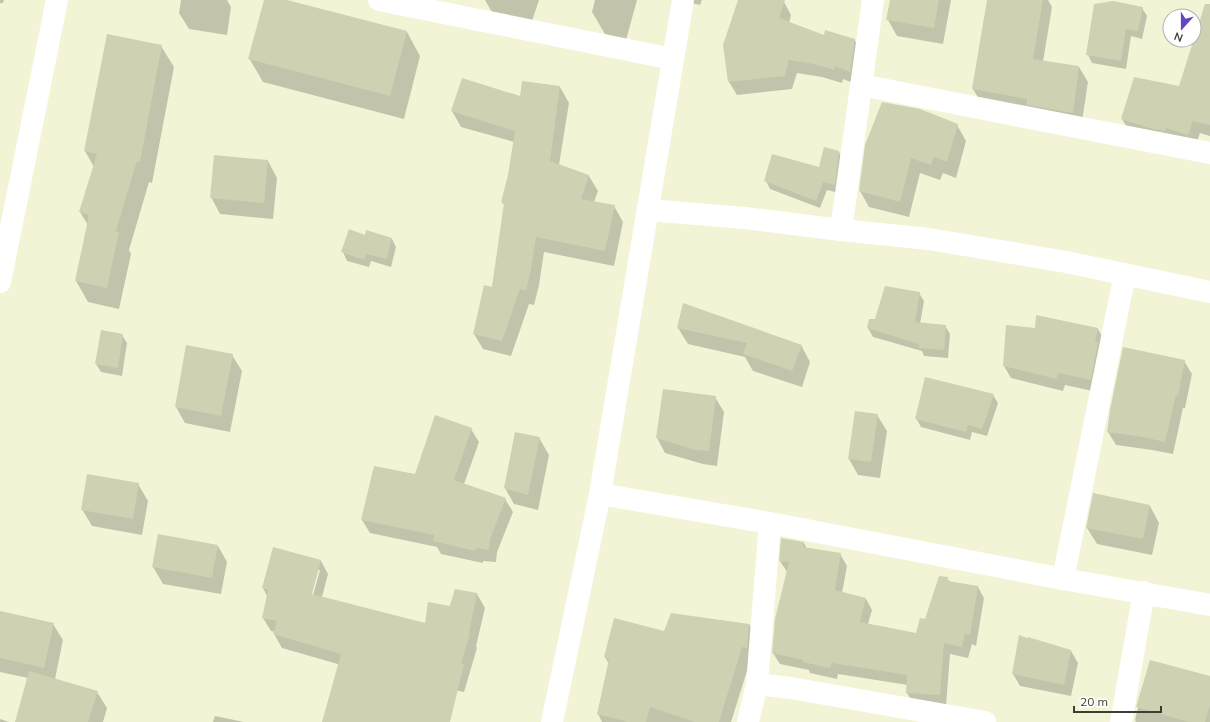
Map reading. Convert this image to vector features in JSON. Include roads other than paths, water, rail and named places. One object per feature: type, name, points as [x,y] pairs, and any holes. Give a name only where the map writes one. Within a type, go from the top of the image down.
[{"type":"street","points":[[0,282],[57,0]]},
{"type":"street","points":[[379,0],[673,59]]},
{"type":"street","points":[[552,722],[600,494],[683,0]]},
{"type":"street","points":[[841,230],[873,0]]},
{"type":"street","points":[[861,85],[1210,152]]},
{"type":"street","points":[[648,210],[745,218],[929,239],[1209,288]]},
{"type":"street","points":[[1063,579],[1125,274]]},
{"type":"street","points":[[600,494],[770,523],[1063,579],[1144,592],[1210,605]]},
{"type":"street","points":[[748,722],[757,684],[770,523]]},
{"type":"street","points":[[1121,722],[1144,592]]},
{"type":"street","points":[[757,684],[791,688],[985,722]]}]
